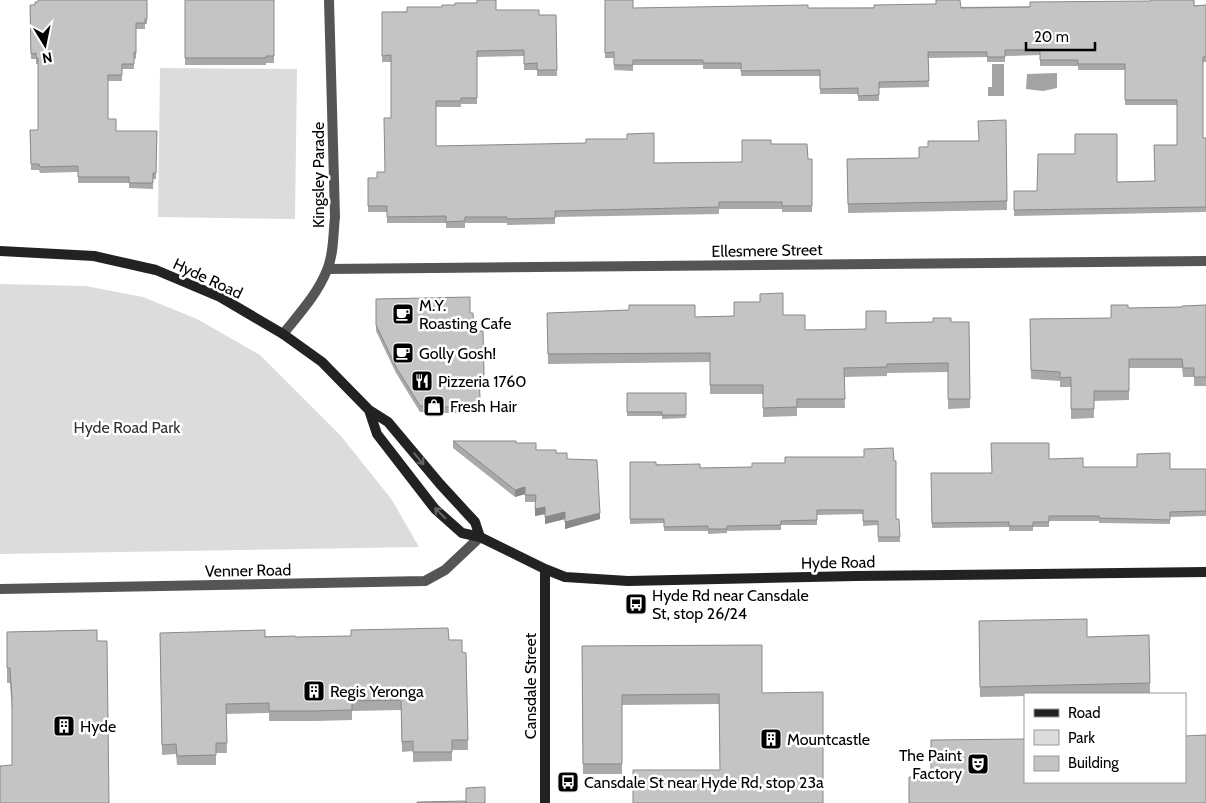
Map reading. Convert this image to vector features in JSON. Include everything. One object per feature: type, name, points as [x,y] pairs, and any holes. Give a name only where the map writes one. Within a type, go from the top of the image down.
[{"type":"street","name":"Kingsley Parade","points":[[283,334],[312,298],[328,270],[335,217],[329,0]]},
{"type":"street","name":"Hyde Road","points":[[0,251],[94,256],[156,270],[220,297],[283,334],[322,362],[369,410],[388,422],[475,522],[480,536]]},
{"type":"street","name":"Ellesmere Street","points":[[328,270],[1206,261]]},
{"type":"street","name":"Hyde Road","points":[[369,410],[377,434],[435,509],[462,533],[480,536],[545,569],[565,576],[628,581],[1206,572]]},
{"type":"street","name":"Venner Road","points":[[0,589],[425,581],[445,570],[480,536]]},
{"type":"street","name":"Cansdale Street","points":[[545,569],[545,803]]},
{"type":"green space","points":[[160,68],[297,69],[295,219],[158,217]]},
{"type":"green space","name":"Hyde Road Park","points":[[0,284],[86,286],[143,297],[197,319],[260,355],[341,436],[392,500],[419,547],[0,554]]},
{"type":"shaded area","points":[[992,64],[1004,64],[1004,96],[988,96],[988,87],[992,87]]},
{"type":"shaded area","points":[[1057,73],[1057,88],[1043,91],[1026,89],[1027,74]]},
{"type":"building","points":[[38,0],[147,0],[147,19],[145,19],[145,23],[136,23],[134,64],[122,64],[122,75],[108,75],[108,119],[116,119],[116,131],[157,131],[156,173],[153,173],[153,183],[129,183],[129,177],[78,177],[78,166],[40,167],[39,164],[31,164],[30,130],[38,130],[38,58],[36,58],[36,53],[31,54],[30,5],[35,5],[35,2],[38,2]]},
{"type":"building","points":[[185,0],[274,0],[274,56],[266,56],[266,58],[185,58]]},
{"type":"building","points":[[477,0],[496,0],[496,10],[539,10],[539,15],[556,15],[557,70],[537,70],[537,63],[524,64],[524,50],[477,51],[477,98],[461,98],[461,101],[436,101],[436,146],[586,143],[586,139],[627,139],[627,134],[654,133],[654,163],[742,162],[742,140],[771,140],[771,144],[807,144],[808,159],[812,159],[812,206],[782,206],[782,202],[719,202],[719,207],[555,211],[555,218],[507,219],[507,217],[465,217],[465,221],[446,222],[446,216],[387,217],[387,206],[368,206],[368,178],[377,178],[377,172],[385,172],[384,118],[391,118],[391,55],[382,56],[382,12],[407,12],[407,7],[442,7],[442,5],[455,5],[455,3],[477,3]]},
{"type":"building","points":[[605,0],[633,0],[633,8],[808,5],[808,8],[874,8],[874,5],[936,4],[936,0],[960,0],[961,8],[1030,7],[1030,2],[1194,0],[1194,6],[1206,5],[1206,57],[1203,57],[1203,138],[1206,138],[1206,207],[1014,210],[1014,191],[1037,191],[1038,154],[1075,154],[1075,134],[1117,134],[1117,182],[1155,181],[1154,145],[1177,145],[1177,100],[1125,100],[1125,64],[1078,64],[1078,60],[1040,60],[1040,50],[1005,50],[1005,57],[987,57],[987,52],[928,52],[929,81],[879,82],[879,95],[858,96],[858,88],[820,89],[820,70],[741,71],[741,63],[703,63],[703,60],[633,60],[633,65],[614,65],[614,52],[605,53]]},
{"type":"building","points":[[1006,120],[1007,201],[848,204],[847,159],[919,158],[919,147],[928,147],[928,141],[979,141],[978,121]]},
{"type":"building","points":[[783,293],[783,315],[805,315],[805,330],[866,329],[866,311],[886,311],[886,323],[933,322],[933,318],[951,318],[951,322],[969,322],[970,399],[948,399],[948,363],[887,364],[887,367],[844,368],[845,399],[797,399],[797,407],[763,408],[763,385],[710,385],[710,353],[548,354],[547,313],[629,310],[629,305],[695,305],[695,317],[734,316],[734,302],[760,302],[760,294]]},
{"type":"building","points":[[470,297],[470,313],[473,313],[474,331],[483,331],[484,375],[479,375],[480,398],[471,408],[420,406],[396,367],[376,325],[376,299]]},
{"type":"building","points":[[1111,305],[1128,305],[1128,308],[1206,305],[1206,377],[1194,377],[1194,368],[1183,368],[1182,359],[1129,359],[1129,391],[1094,391],[1094,409],[1071,409],[1071,377],[1060,378],[1060,372],[1031,370],[1030,319],[1111,318]]},
{"type":"building","points":[[627,393],[686,393],[686,415],[662,415],[662,412],[627,412]]},
{"type":"building","points":[[453,441],[516,441],[516,443],[536,443],[536,450],[556,450],[556,453],[567,453],[567,459],[597,460],[600,513],[565,522],[565,512],[545,517],[545,507],[535,509],[536,495],[525,495],[525,487],[515,490]]},
{"type":"building","points":[[991,443],[1049,443],[1049,459],[1083,458],[1083,467],[1137,467],[1137,454],[1170,453],[1170,469],[1206,469],[1206,511],[1170,512],[1170,520],[1099,518],[1099,516],[1049,516],[1049,522],[1033,522],[1033,526],[1009,526],[1009,522],[932,523],[931,473],[992,473]]},
{"type":"building","points":[[893,448],[894,461],[896,461],[896,519],[899,519],[900,537],[878,537],[878,521],[863,521],[863,510],[817,510],[817,520],[781,521],[781,525],[727,526],[727,529],[708,529],[708,526],[664,527],[664,519],[630,519],[630,462],[656,462],[656,465],[700,464],[700,468],[752,467],[752,463],[785,463],[785,457],[864,457],[864,449]]},
{"type":"building","points":[[1087,619],[1087,637],[1149,635],[1150,683],[980,687],[979,621]]},
{"type":"building","name":"Regis Yeronga","points":[[448,628],[449,640],[462,640],[462,652],[466,653],[468,740],[452,740],[452,752],[413,752],[413,741],[402,742],[401,700],[352,701],[352,710],[315,711],[269,711],[269,703],[226,704],[227,743],[216,743],[216,755],[177,756],[176,744],[162,745],[160,633],[265,630],[265,637],[295,637],[351,636],[351,630]]},
{"type":"building","name":"Hyde","points":[[97,630],[97,641],[107,641],[109,803],[0,803],[0,766],[12,765],[12,698],[10,668],[7,668],[7,632]]},
{"type":"building","name":"Mountcastle","points":[[762,645],[762,693],[823,692],[823,803],[633,803],[633,770],[720,770],[719,694],[622,695],[622,764],[583,764],[582,646]]},
{"type":"building","name":"The Paint Factory","points":[[1206,735],[1206,803],[909,803],[909,777],[931,777],[931,740],[1024,739],[1024,783],[1186,783],[1186,736]]},
{"type":"building","points":[[485,787],[485,803],[466,803],[466,788]]},
{"type":"building","points":[[465,801],[466,803],[417,803],[417,802]]},
{"type":"place","name":"M.Y. Roasting Cafe","points":[[403,314]]},
{"type":"place","name":"Golly Gosh!","points":[[403,353]]},
{"type":"place","name":"Pizzeria 1760","points":[[422,381]]},
{"type":"place","name":"Fresh Hair","points":[[434,406]]},
{"type":"place","name":"Hyde Rd near Cansdale St, stop 26/24","points":[[636,604]]},
{"type":"place","name":"Regis Yeronga","points":[[314,691]]},
{"type":"place","name":"Hyde","points":[[64,726]]},
{"type":"place","name":"Mountcastle","points":[[771,739]]},
{"type":"place","name":"The Paint Factory","points":[[978,764]]},
{"type":"place","name":"Cansdale St near Hyde Rd, stop 23a","points":[[568,782]]}]
